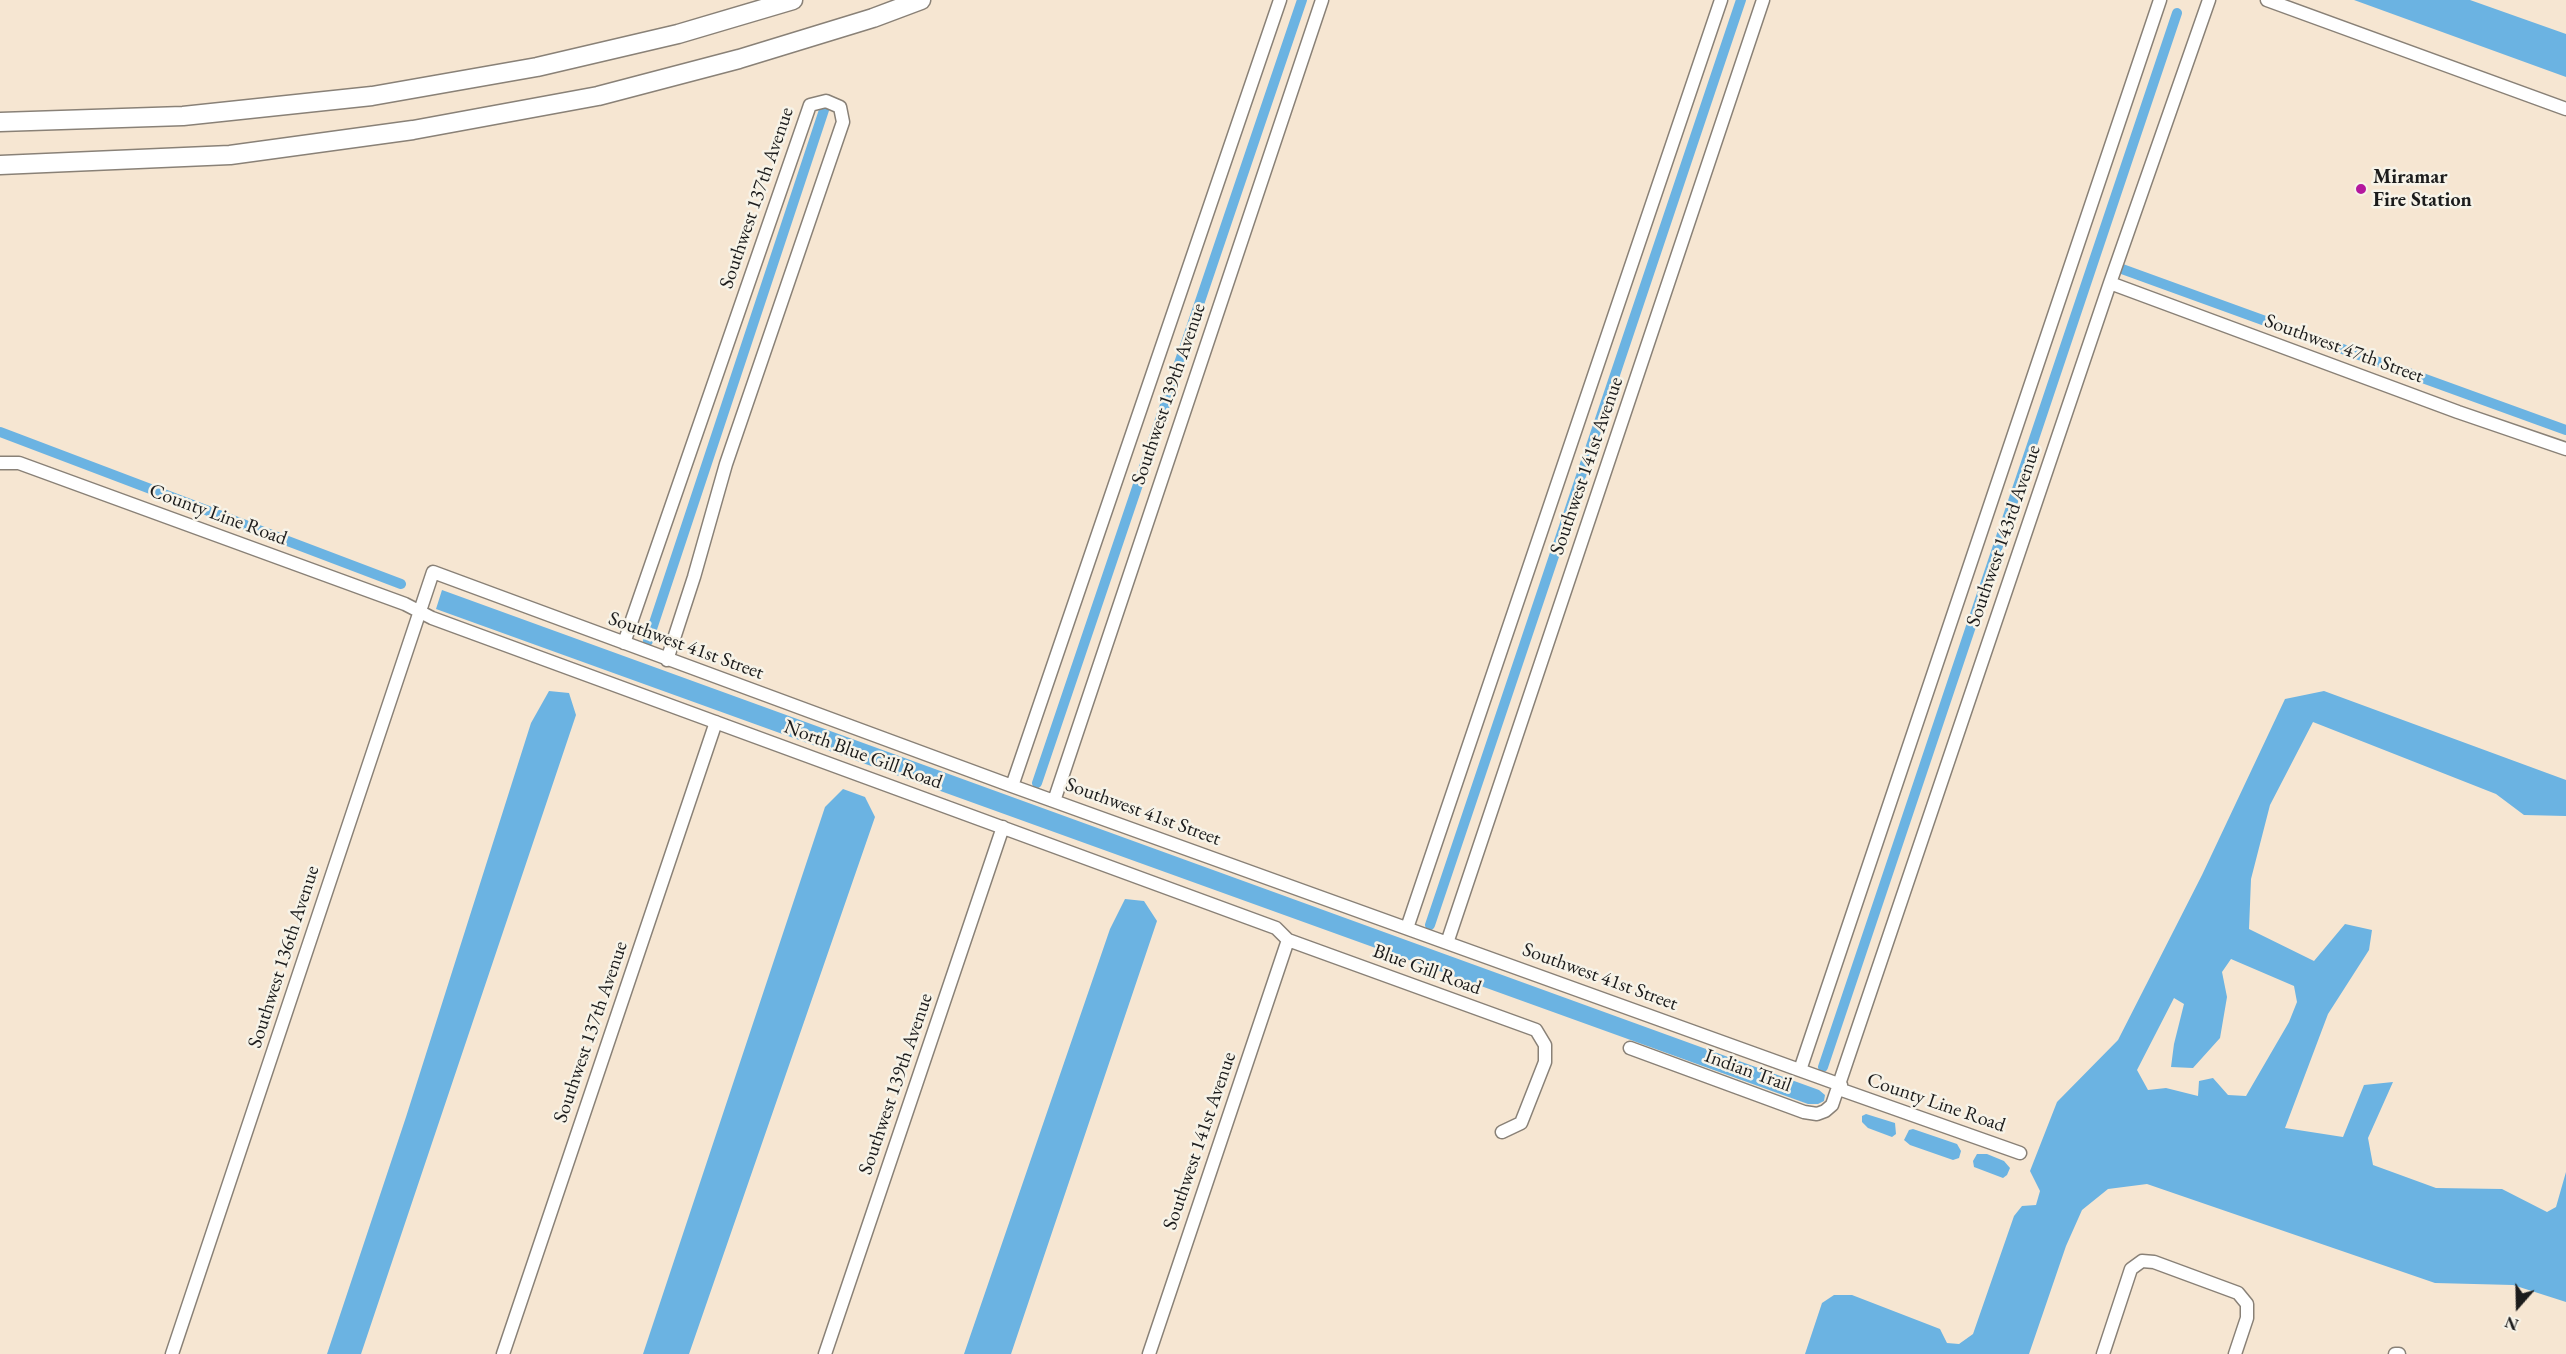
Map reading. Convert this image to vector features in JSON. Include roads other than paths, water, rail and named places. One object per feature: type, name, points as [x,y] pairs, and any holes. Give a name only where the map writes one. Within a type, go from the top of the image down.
[{"type":"highway","points":[[0,122],[183,116],[372,96],[537,67],[678,34],[793,0]]},
{"type":"highway","points":[[0,165],[230,155],[414,130],[598,96],[739,59],[873,18],[921,0]]},
{"type":"street","name":"Southwest 139th Avenue","points":[[1012,786],[1280,0]]},
{"type":"street","name":"Southwest 139th Avenue","points":[[1054,801],[1322,0]]},
{"type":"street","name":"Southwest 141st Avenue","points":[[1407,928],[1721,0]]},
{"type":"street","name":"Southwest 141st Avenue","points":[[1447,943],[1763,0]]},
{"type":"street","name":"Southwest 143rd Avenue","points":[[1800,1070],[2160,0]]},
{"type":"street","name":"Southwest 143rd Avenue","points":[[1840,1087],[2110,283],[2209,0]]},
{"type":"street","points":[[2266,0],[2566,109]]},
{"type":"street","name":"Southwest 137th Avenue","points":[[624,644],[810,105],[826,101],[840,107],[843,122],[726,464],[668,660]]},
{"type":"street","name":"Southwest 47th Street","points":[[2110,283],[2458,412],[2566,449]]},
{"type":"street","name":"County Line Road","points":[[0,463],[19,463],[405,604],[420,612]]},
{"type":"street","name":"Southwest 41st Street","points":[[433,572],[1012,786],[1800,1070],[1840,1087]]},
{"type":"street","name":"Southwest 136th Avenue","points":[[172,1354],[433,572]]},
{"type":"street","name":"North Blue Gill Road","points":[[420,612],[1276,928],[1288,940]]},
{"type":"street","name":"Southwest 137th Avenue","points":[[503,1354],[716,722]]},
{"type":"street","name":"Southwest 139th Avenue","points":[[825,1354],[1003,827]]},
{"type":"street","name":"Southwest 141st Avenue","points":[[1149,1354],[1288,940]]},
{"type":"street","name":"Blue Gill Road","points":[[1288,940],[1536,1030],[1545,1046],[1545,1062],[1521,1123],[1502,1132]]},
{"type":"street","name":"Indian Trail","points":[[1630,1048],[1804,1112],[1817,1114],[1825,1111],[1832,1106],[1840,1087]]},
{"type":"street","name":"County Line Road","points":[[1840,1087],[2020,1153]]},
{"type":"street","points":[[2103,1354],[2131,1269],[2142,1261],[2154,1262],[2238,1293],[2247,1304],[2247,1318],[2235,1354]]},
{"type":"water","points":[[2354,0],[2470,0],[2566,34],[2566,77]]},
{"type":"water","points":[[442,590],[1819,1090],[1825,1095],[1824,1101],[1818,1104],[1808,1104],[436,609]]},
{"type":"water","points":[[549,691],[569,693],[576,715],[361,1354],[327,1354],[406,1117],[531,723]]},
{"type":"water","points":[[2324,691],[2566,780],[2566,816],[2524,815],[2496,794],[2313,722],[2270,805],[2251,879],[2249,929],[2314,961],[2345,924],[2372,930],[2369,950],[2328,1014],[2285,1128],[2343,1137],[2364,1085],[2393,1082],[2368,1138],[2373,1165],[2436,1188],[2502,1189],[2547,1212],[2556,1207],[2566,1172],[2566,1302],[2513,1285],[2435,1283],[2147,1184],[2108,1189],[2082,1210],[2066,1246],[2029,1354],[1805,1354],[1822,1303],[1834,1295],[1852,1295],[1940,1329],[1947,1343],[1959,1344],[1973,1334],[2014,1216],[2022,1206],[2036,1205],[2040,1191],[2030,1171],[2057,1102],[2118,1040],[2202,875],[2285,699]],"holes":[[[2231,959],[2294,986],[2297,1002],[2289,1022],[2246,1096],[2228,1095],[2213,1078],[2199,1081],[2198,1096],[2166,1088],[2148,1090],[2137,1070],[2174,998],[2184,1004],[2171,1067],[2193,1068],[2220,1038],[2227,997],[2222,972]]]},
{"type":"water","points":[[843,789],[865,797],[875,817],[689,1354],[643,1354],[825,807]]},
{"type":"water","points":[[1125,899],[1144,901],[1157,921],[1011,1354],[964,1354],[1110,929]]},
{"type":"water","points":[[1866,1114],[1895,1123],[1896,1134],[1892,1137],[1868,1128],[1862,1122],[1862,1116]]},
{"type":"water","points":[[1913,1129],[1957,1144],[1961,1151],[1959,1158],[1953,1160],[1910,1145],[1904,1140],[1909,1130]]},
{"type":"water","points":[[1977,1154],[1987,1154],[2004,1161],[2010,1168],[2007,1175],[2003,1178],[1974,1167],[1973,1161]]},
{"type":"waterway","points":[[1037,783],[1302,0]]},
{"type":"waterway","points":[[1430,925],[1741,0]]},
{"type":"waterway","points":[[1823,1067],[2177,13]]},
{"type":"waterway","points":[[648,641],[825,107]]},
{"type":"waterway","points":[[2122,269],[2566,430]]},
{"type":"waterway","points":[[0,432],[401,584]]},
{"type":"place","name":"Miramar Fire Station","points":[[2361,189]]}]
